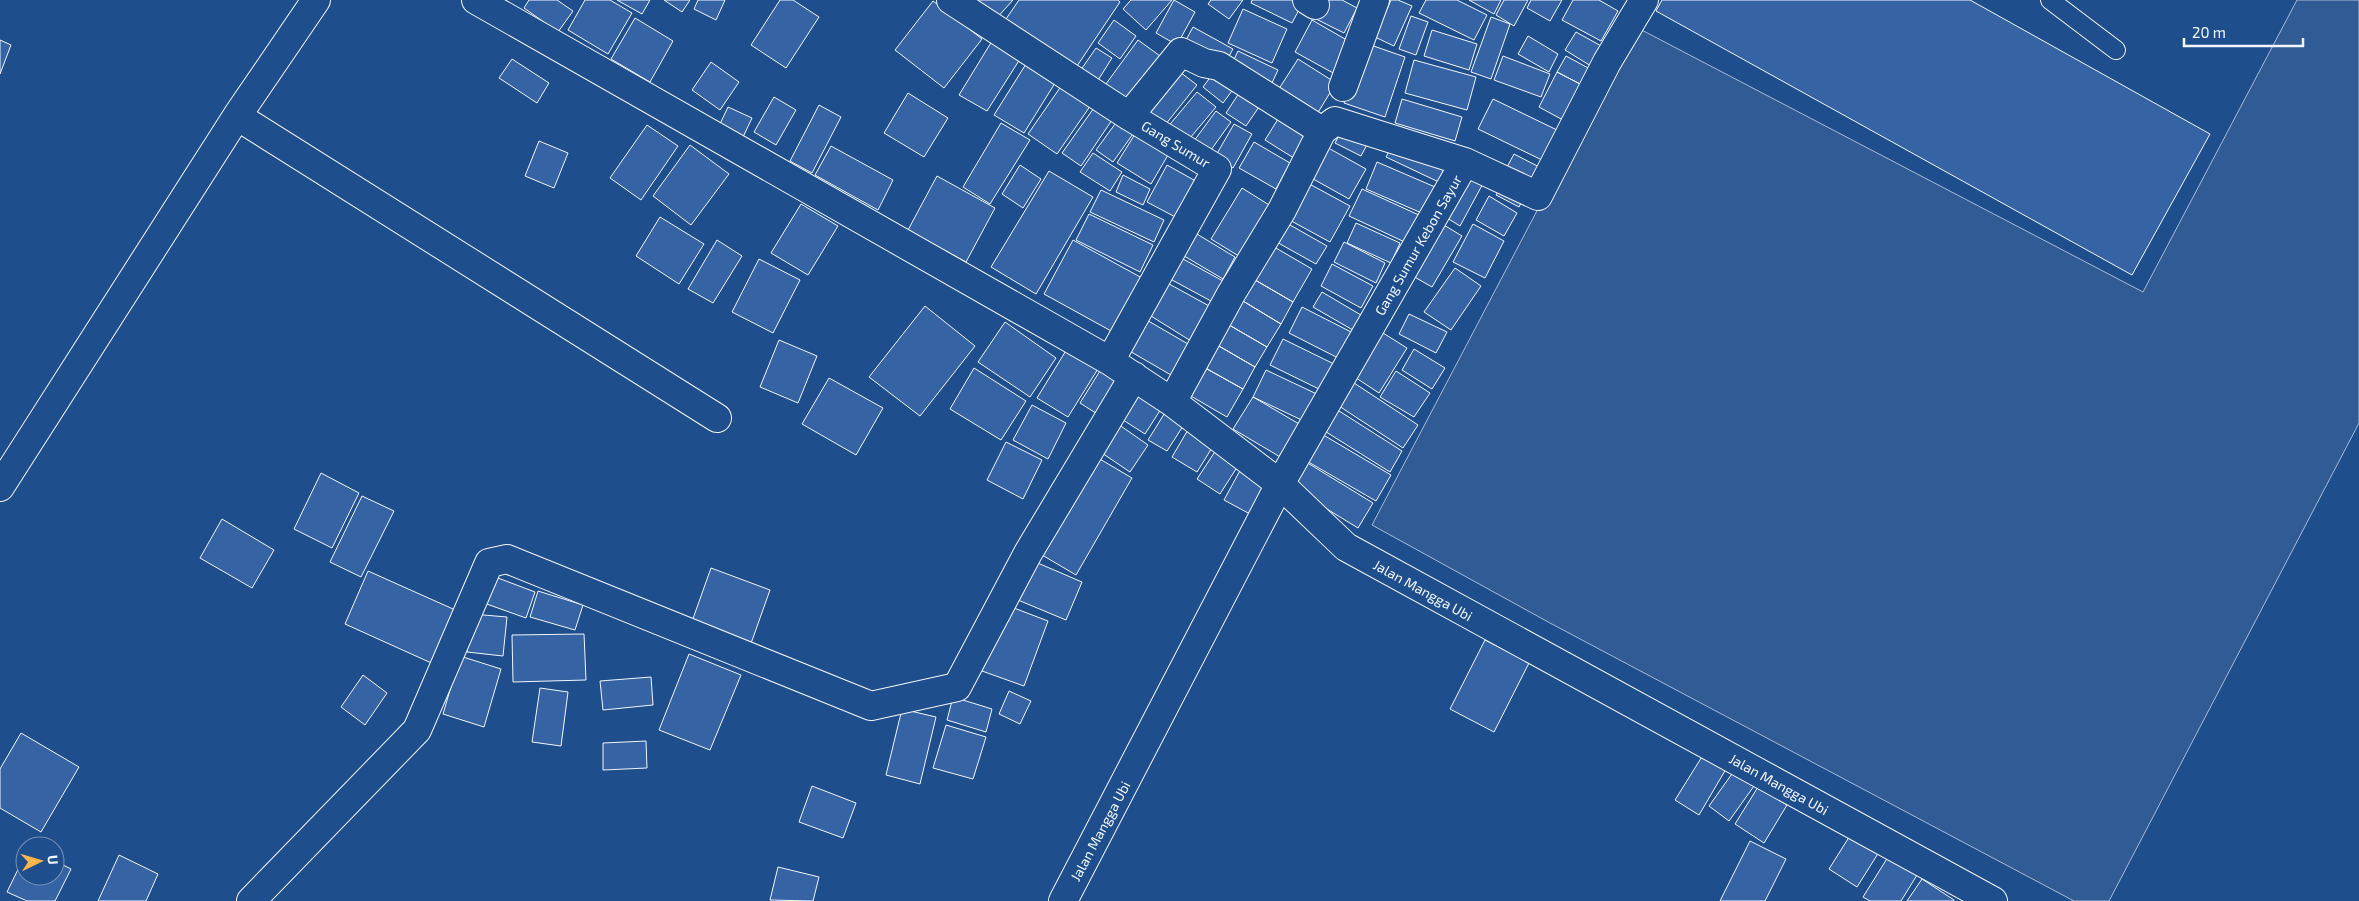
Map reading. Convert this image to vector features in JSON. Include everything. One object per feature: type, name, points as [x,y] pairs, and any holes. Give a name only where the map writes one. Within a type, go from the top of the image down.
[{"type":"street","points":[[0,487],[237,116],[316,0]]},
{"type":"street","points":[[476,0],[504,7],[1110,361],[1172,402],[1280,484]]},
{"type":"street","points":[[951,0],[1130,116]]},
{"type":"street","points":[[1344,87],[1375,0]]},
{"type":"street","name":"Gang Sumur Kebon Sayur","points":[[1280,484],[1465,162],[1538,196],[1607,62],[1644,0]]},
{"type":"street","name":"Gang Sumur","points":[[1110,361],[1217,169],[1130,116],[1181,52],[1204,63],[1219,66],[1322,131]]},
{"type":"street","points":[[237,116],[718,418]]},
{"type":"street","points":[[1172,402],[1231,294],[1282,210],[1322,131],[1335,120],[1465,162]]},
{"type":"street","points":[[251,901],[417,730],[488,563],[507,559],[871,706],[957,687],[1028,553],[1134,376]]},
{"type":"street","name":"Jalan Mangga Ubi","points":[[1063,901],[1280,484],[1346,547],[1992,901]]},
{"type":"lane","points":[[2050,0],[2116,50]]},
{"type":"shaded area","points":[[2297,0],[2359,0],[2359,423],[2109,901],[2074,901],[1550,623],[1372,525],[1634,26],[2143,292]]},
{"type":"building","points":[[529,0],[557,0],[573,11],[558,32],[524,8]]},
{"type":"building","points":[[585,0],[610,0],[632,13],[608,54],[568,30]]},
{"type":"building","points":[[617,0],[650,0],[642,14]]},
{"type":"building","points":[[664,0],[690,0],[682,12]]},
{"type":"building","points":[[698,0],[725,0],[716,20],[694,9]]},
{"type":"building","points":[[780,0],[793,0],[819,17],[786,68],[751,45]]},
{"type":"building","points":[[970,0],[1013,0],[994,21]]},
{"type":"building","points":[[1019,0],[1118,0],[1120,2],[1077,66],[1006,19]]},
{"type":"building","points":[[1131,0],[1172,0],[1146,30],[1123,9]]},
{"type":"building","points":[[1174,0],[1195,12],[1177,45],[1156,33]]},
{"type":"building","points":[[1211,0],[1243,0],[1229,19],[1208,4]]},
{"type":"building","points":[[1252,0],[1299,0],[1303,2],[1292,23],[1251,3]]},
{"type":"building","points":[[1324,0],[1342,0],[1357,8],[1344,33],[1314,18]]},
{"type":"building","points":[[1391,0],[1398,0],[1412,6],[1394,46],[1375,37]]},
{"type":"building","points":[[1426,0],[1457,0],[1487,15],[1474,40],[1419,13]]},
{"type":"building","points":[[1469,0],[1501,0],[1494,14]]},
{"type":"building","points":[[1504,0],[1528,0],[1514,26],[1496,15]]},
{"type":"building","points":[[1531,0],[1562,0],[1550,21],[1527,8]]},
{"type":"building","points":[[1573,0],[1599,0],[1618,11],[1601,41],[1562,20]]},
{"type":"building","points":[[1662,0],[1970,0],[2210,134],[2132,275],[1656,11]]},
{"type":"building","points":[[933,1],[982,39],[944,88],[895,50]]},
{"type":"building","points":[[1243,9],[1287,29],[1272,63],[1228,43]]},
{"type":"building","points":[[1411,16],[1428,22],[1416,55],[1399,49]]},
{"type":"building","points":[[1491,17],[1510,24],[1491,79],[1471,72]]},
{"type":"building","points":[[635,18],[673,41],[650,82],[611,59]]},
{"type":"building","points":[[1114,20],[1136,36],[1120,59],[1098,43]]},
{"type":"building","points":[[1312,20],[1352,43],[1335,74],[1295,52]]},
{"type":"building","points":[[1193,27],[1233,49],[1224,65],[1185,42]]},
{"type":"building","points":[[1432,30],[1477,44],[1469,70],[1424,56]]},
{"type":"building","points":[[1576,32],[1603,47],[1591,66],[1565,50]]},
{"type":"building","points":[[1528,36],[1558,54],[1549,72],[1518,54]]},
{"type":"building","points":[[0,40],[11,45],[0,74]]},
{"type":"building","points":[[1138,40],[1167,61],[1131,109],[1103,88]]},
{"type":"building","points":[[992,41],[1020,59],[987,111],[959,95]]},
{"type":"building","points":[[1365,43],[1405,57],[1385,117],[1344,103]]},
{"type":"building","points":[[1096,48],[1112,58],[1095,85],[1078,74]]},
{"type":"building","points":[[1238,51],[1278,70],[1270,87],[1230,68]]},
{"type":"building","points":[[1031,56],[1060,75],[1024,133],[994,115]]},
{"type":"building","points":[[1503,56],[1550,74],[1541,97],[1494,80]]},
{"type":"building","points":[[1566,56],[1590,69],[1582,85],[1557,72]]},
{"type":"building","points":[[512,59],[549,83],[537,103],[499,78]]},
{"type":"building","points":[[1298,59],[1336,83],[1314,119],[1275,95]]},
{"type":"building","points":[[1414,60],[1476,77],[1467,110],[1405,93]]},
{"type":"building","points":[[711,62],[739,82],[720,110],[692,90]]},
{"type":"building","points":[[1172,66],[1197,85],[1161,130],[1137,111]]},
{"type":"building","points":[[1217,68],[1237,84],[1223,103],[1203,87]]},
{"type":"building","points":[[1557,72],[1582,85],[1563,120],[1539,107]]},
{"type":"building","points":[[1064,82],[1093,102],[1057,154],[1028,134]]},
{"type":"building","points":[[1245,84],[1265,98],[1246,126],[1226,113]]},
{"type":"building","points":[[1197,92],[1216,107],[1185,144],[1166,129]]},
{"type":"building","points":[[908,93],[948,118],[924,157],[884,133]]},
{"type":"building","points":[[774,97],[796,110],[776,145],[754,132]]},
{"type":"building","points":[[1402,99],[1462,117],[1455,141],[1395,123]]},
{"type":"building","points":[[1493,99],[1557,130],[1542,160],[1478,129]]},
{"type":"building","points":[[819,105],[841,117],[812,173],[790,161]]},
{"type":"building","points":[[1096,105],[1114,117],[1081,166],[1062,153]]},
{"type":"building","points":[[728,107],[752,118],[743,137],[719,126]]},
{"type":"building","points":[[1216,111],[1231,122],[1206,157],[1191,145]]},
{"type":"building","points":[[1283,111],[1315,131],[1297,160],[1265,140]]},
{"type":"building","points":[[1118,120],[1135,131],[1113,162],[1096,150]]},
{"type":"building","points":[[1001,123],[1030,140],[990,204],[963,187]]},
{"type":"building","points":[[1234,124],[1252,134],[1233,168],[1215,157]]},
{"type":"building","points":[[647,125],[678,146],[641,200],[610,178]]},
{"type":"building","points":[[1344,126],[1370,139],[1361,156],[1335,143]]},
{"type":"building","points":[[1135,134],[1168,155],[1151,184],[1117,163]]},
{"type":"building","points":[[539,141],[568,153],[554,188],[525,176]]},
{"type":"building","points":[[1254,142],[1290,163],[1276,189],[1239,168]]},
{"type":"building","points":[[1394,142],[1450,170],[1443,184],[1386,157]]},
{"type":"building","points":[[690,145],[729,174],[691,225],[653,196]]},
{"type":"building","points":[[1323,145],[1366,169],[1349,199],[1306,175]]},
{"type":"building","points":[[831,146],[893,180],[878,210],[815,175]]},
{"type":"building","points":[[1093,153],[1122,172],[1110,191],[1080,172]]},
{"type":"building","points":[[1514,154],[1545,170],[1537,185],[1506,169]]},
{"type":"building","points":[[1377,162],[1442,190],[1431,217],[1366,189]]},
{"type":"building","points":[[1020,165],[1041,179],[1023,208],[1002,194]]},
{"type":"building","points":[[1167,165],[1201,184],[1181,220],[1147,202]]},
{"type":"building","points":[[1470,169],[1486,178],[1460,226],[1444,216]]},
{"type":"building","points":[[1049,171],[1093,197],[1036,294],[991,267]]},
{"type":"building","points":[[1123,175],[1150,189],[1143,205],[1116,192]]},
{"type":"building","points":[[937,176],[995,208],[966,262],[908,230]]},
{"type":"building","points":[[1304,181],[1350,206],[1330,242],[1284,217]]},
{"type":"building","points":[[1503,183],[1525,195],[1519,207],[1496,195]]},
{"type":"building","points":[[1242,188],[1274,208],[1242,258],[1211,239]]},
{"type":"building","points":[[1362,189],[1421,216],[1409,244],[1349,216]]},
{"type":"building","points":[[1101,190],[1164,220],[1154,242],[1090,212]]},
{"type":"building","points":[[1489,196],[1517,213],[1504,236],[1476,220]]},
{"type":"building","points":[[801,204],[838,226],[808,275],[771,253]]},
{"type":"building","points":[[1089,214],[1153,245],[1140,272],[1076,240]]},
{"type":"building","points":[[660,217],[704,244],[679,284],[636,256]]},
{"type":"building","points":[[1434,219],[1462,236],[1432,287],[1404,271]]},
{"type":"building","points":[[1283,221],[1327,246],[1316,264],[1273,240]]},
{"type":"building","points":[[1356,223],[1400,243],[1391,263],[1347,243]]},
{"type":"building","points":[[1473,224],[1504,241],[1485,278],[1453,262]]},
{"type":"building","points":[[1187,228],[1235,257],[1223,279],[1174,250]]},
{"type":"building","points":[[717,240],[742,256],[713,303],[688,289]]},
{"type":"building","points":[[1073,240],[1142,278],[1113,332],[1044,294]]},
{"type":"building","points":[[1344,242],[1385,263],[1376,283],[1334,262]]},
{"type":"building","points":[[1269,244],[1312,269],[1293,302],[1250,277]]},
{"type":"building","points":[[1172,253],[1223,281],[1211,301],[1161,274]]},
{"type":"building","points":[[759,259],[800,280],[773,333],[732,312]]},
{"type":"building","points":[[1332,264],[1373,286],[1361,308],[1321,286]]},
{"type":"building","points":[[1455,268],[1481,286],[1451,330],[1424,312]]},
{"type":"building","points":[[1250,277],[1293,302],[1281,324],[1238,298]]},
{"type":"building","points":[[1160,279],[1211,307],[1191,341],[1143,311]]},
{"type":"building","points":[[1322,292],[1366,318],[1358,333],[1313,307]]},
{"type":"building","points":[[1238,298],[1281,324],[1267,347],[1224,322]]},
{"type":"building","points":[[925,306],[975,346],[920,416],[869,377]]},
{"type":"building","points":[[1302,307],[1357,335],[1344,361],[1289,333]]},
{"type":"building","points":[[1409,314],[1447,332],[1436,353],[1399,334]]},
{"type":"building","points":[[1138,315],[1188,344],[1171,375],[1121,346]]},
{"type":"building","points":[[1005,322],[1056,358],[1030,397],[978,362]]},
{"type":"building","points":[[1224,322],[1267,347],[1255,367],[1212,342]]},
{"type":"building","points":[[1375,328],[1407,348],[1379,393],[1347,372]]},
{"type":"building","points":[[1283,339],[1336,365],[1323,391],[1270,365]]},
{"type":"building","points":[[779,340],[817,356],[798,403],[760,387]]},
{"type":"building","points":[[1212,342],[1255,367],[1243,389],[1200,365]]},
{"type":"building","points":[[1070,344],[1101,364],[1068,417],[1037,398]]},
{"type":"building","points":[[1414,349],[1445,368],[1432,389],[1402,370]]},
{"type":"building","points":[[1200,365],[1243,389],[1227,417],[1184,392]]},
{"type":"building","points":[[1103,366],[1125,380],[1102,417],[1080,403]]},
{"type":"building","points":[[974,368],[1026,401],[1001,440],[950,409]]},
{"type":"building","points":[[1266,370],[1321,396],[1308,423],[1253,397]]},
{"type":"building","points":[[1396,371],[1430,393],[1414,417],[1380,397]]},
{"type":"building","points":[[829,378],[883,408],[856,455],[802,424]]},
{"type":"building","points":[[1351,381],[1418,425],[1403,448],[1336,404]]},
{"type":"building","points":[[1136,392],[1161,409],[1145,434],[1120,418]]},
{"type":"building","points":[[1253,397],[1306,428],[1287,461],[1233,429]]},
{"type":"building","points":[[1032,405],[1066,423],[1048,459],[1013,440]]},
{"type":"building","points":[[1336,409],[1402,451],[1390,472],[1323,430]]},
{"type":"building","points":[[1166,411],[1185,423],[1167,451],[1148,440]]},
{"type":"building","points":[[1118,424],[1148,445],[1130,472],[1099,451]]},
{"type":"building","points":[[1189,428],[1215,443],[1197,472],[1172,457]]},
{"type":"building","points":[[1320,433],[1391,475],[1376,501],[1305,460]]},
{"type":"building","points":[[1006,442],[1042,460],[1023,499],[987,480]]},
{"type":"building","points":[[1218,447],[1241,461],[1220,494],[1197,479]]},
{"type":"building","points":[[1093,455],[1132,478],[1076,575],[1037,552]]},
{"type":"building","points":[[1306,462],[1373,503],[1358,528],[1291,487]]},
{"type":"building","points":[[1243,465],[1268,478],[1250,514],[1224,500]]},
{"type":"building","points":[[321,473],[359,493],[332,548],[294,529]]},
{"type":"building","points":[[362,496],[394,511],[361,577],[330,562]]},
{"type":"building","points":[[222,519],[274,550],[252,588],[200,558]]},
{"type":"building","points":[[1033,561],[1082,582],[1066,620],[1018,600]]},
{"type":"building","points":[[711,568],[770,590],[749,649],[690,627]]},
{"type":"building","points":[[368,571],[462,613],[438,666],[345,624]]},
{"type":"building","points":[[490,575],[535,592],[526,618],[481,602]]},
{"type":"building","points":[[538,591],[583,605],[575,630],[530,617]]},
{"type":"building","points":[[1006,605],[1048,621],[1024,686],[982,671]]},
{"type":"building","points":[[472,614],[507,617],[503,656],[467,652]]},
{"type":"building","points":[[584,634],[586,680],[513,682],[512,635]]},
{"type":"building","points":[[1485,640],[1529,663],[1494,732],[1450,709]]},
{"type":"building","points":[[689,654],[741,675],[710,750],[659,730]]},
{"type":"building","points":[[460,656],[501,669],[484,727],[443,714]]},
{"type":"building","points":[[363,675],[387,693],[365,725],[341,707]]},
{"type":"building","points":[[651,677],[653,705],[603,710],[600,681]]},
{"type":"building","points":[[540,688],[568,692],[561,746],[532,742]]},
{"type":"building","points":[[1009,691],[1031,701],[1020,724],[999,714]]},
{"type":"building","points":[[953,697],[992,709],[986,732],[947,720]]},
{"type":"building","points":[[902,709],[936,717],[920,784],[886,775]]},
{"type":"building","points":[[946,725],[986,737],[973,779],[933,768]]},
{"type":"building","points":[[21,733],[79,767],[41,832],[0,808],[0,769]]},
{"type":"building","points":[[646,741],[647,768],[603,770],[603,743]]},
{"type":"building","points":[[1703,755],[1726,769],[1699,815],[1675,800]]},
{"type":"building","points":[[1734,771],[1754,786],[1729,821],[1709,806]]},
{"type":"building","points":[[812,786],[856,803],[843,838],[799,822]]},
{"type":"building","points":[[1758,787],[1787,805],[1764,843],[1735,824]]},
{"type":"building","points":[[1851,834],[1879,852],[1857,887],[1829,869]]},
{"type":"building","points":[[1750,841],[1786,859],[1765,901],[1720,901]]},
{"type":"building","points":[[119,855],[158,874],[146,901],[98,901]]},
{"type":"building","points":[[1888,857],[1917,875],[1901,901],[1870,901],[1863,897]]},
{"type":"building","points":[[65,866],[71,869],[65,881]]},
{"type":"building","points":[[778,867],[819,877],[813,901],[770,900]]},
{"type":"building","points":[[15,876],[15,886],[62,886],[55,901],[27,901],[7,892]]},
{"type":"building","points":[[1922,879],[1954,900],[1954,901],[1907,901]]}]
